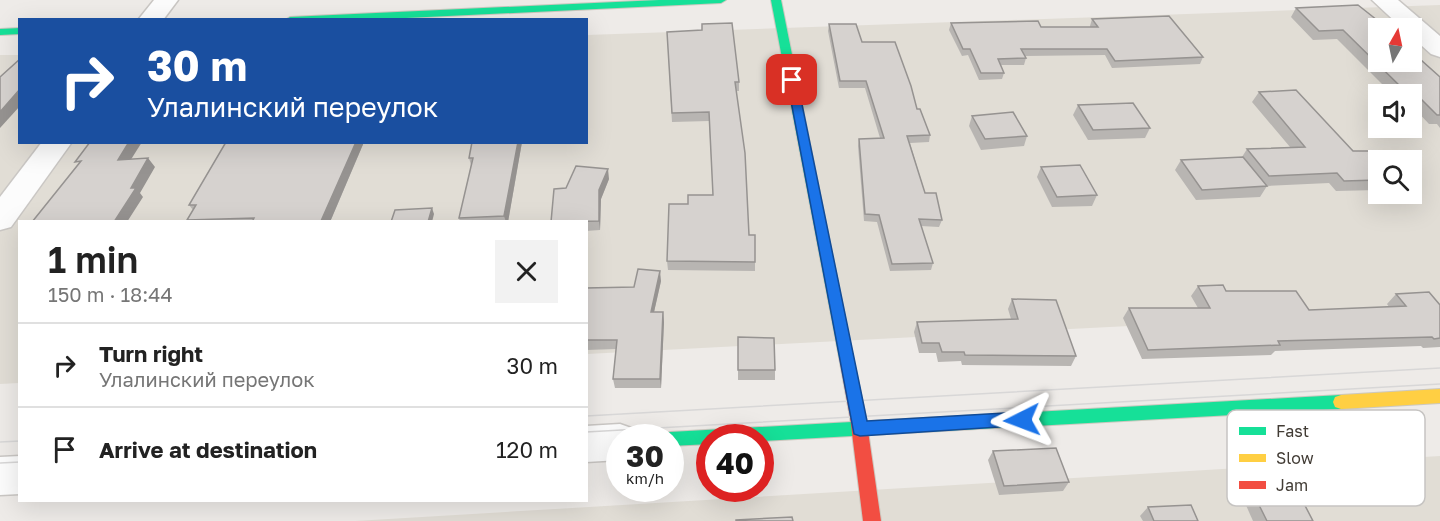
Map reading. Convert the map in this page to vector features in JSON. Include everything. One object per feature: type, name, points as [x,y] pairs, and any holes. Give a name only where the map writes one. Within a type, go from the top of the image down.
[{"type":"street","points":[[152,18],[166,0]]},
{"type":"street","points":[[333,18],[721,0]]},
{"type":"street","points":[[776,0],[860,429],[872,521]]},
{"type":"street","points":[[1384,0],[1440,49]]},
{"type":"street","points":[[0,32],[18,31]]},
{"type":"street","points":[[0,219],[56,144]]},
{"type":"street","points":[[684,438],[1440,396]]},
{"type":"street","points":[[588,444],[606,443]]},
{"type":"street","points":[[0,476],[18,475]]},
{"type":"shaded area","points":[[1440,5],[1440,310],[588,354],[588,220],[18,220],[18,383],[0,384],[0,55],[18,55],[18,144],[588,144],[588,35]]},
{"type":"shaded area","points":[[1440,456],[1440,521],[355,521],[696,501],[774,502],[774,496],[1227,469],[1227,506],[1425,506],[1425,457]]},
{"type":"building","points":[[1358,5],[1374,18],[1368,18],[1368,55],[1343,30],[1319,31],[1296,8]]},
{"type":"building","points":[[1169,16],[1203,57],[1115,61],[1107,49],[1021,49],[1026,58],[998,59],[1004,73],[981,73],[970,49],[963,49],[951,23],[1038,21],[1041,27],[1098,27],[1092,19]]},
{"type":"building","points":[[732,23],[739,82],[735,82],[745,153],[749,235],[755,235],[755,262],[667,261],[669,204],[688,204],[688,195],[713,195],[709,112],[672,113],[667,32],[702,30],[702,24]]},
{"type":"building","points":[[829,24],[856,24],[862,42],[895,42],[917,109],[920,109],[930,135],[907,136],[925,193],[936,193],[942,220],[919,219],[933,263],[892,264],[879,215],[865,214],[859,139],[884,138],[866,81],[840,81]]},
{"type":"building","points":[[18,61],[18,91],[0,112],[0,77]]},
{"type":"building","points":[[1422,61],[1440,77],[1440,115],[1437,115],[1422,100],[1422,84],[1398,84],[1386,72],[1422,72]]},
{"type":"building","points":[[1296,90],[1353,151],[1368,151],[1368,180],[1344,181],[1337,173],[1269,176],[1247,149],[1305,147],[1259,92]]},
{"type":"building","points":[[1133,103],[1150,128],[1093,130],[1078,105]]},
{"type":"building","points":[[1013,112],[1027,136],[985,139],[972,116]]},
{"type":"building","points":[[88,144],[128,144],[118,160],[148,158],[131,188],[136,188],[115,220],[34,220],[81,161],[75,162]]},
{"type":"building","points":[[225,144],[355,144],[321,220],[253,220],[254,218],[187,220],[196,205],[189,205]]},
{"type":"building","points":[[472,144],[518,144],[504,216],[459,218],[473,158],[469,158]]},
{"type":"building","points":[[1243,157],[1267,186],[1202,190],[1181,160]]},
{"type":"building","points":[[1080,165],[1097,195],[1057,197],[1041,167]]},
{"type":"building","points":[[576,166],[608,169],[599,190],[599,221],[551,220],[554,189],[566,188]]},
{"type":"building","points":[[432,208],[429,220],[392,220],[395,210]]},
{"type":"building","points":[[638,269],[660,271],[651,312],[663,312],[660,379],[613,379],[617,340],[588,340],[588,288],[634,287]]},
{"type":"building","points":[[1223,285],[1226,291],[1296,291],[1309,310],[1406,306],[1396,294],[1429,292],[1440,305],[1440,338],[1278,341],[1280,345],[1148,350],[1129,308],[1210,308],[1198,286]]},
{"type":"building","points":[[1012,299],[1056,300],[1076,356],[965,355],[964,352],[942,352],[939,343],[922,343],[917,322],[1018,319]]},
{"type":"building","points":[[738,337],[774,338],[775,370],[738,370]]},
{"type":"building","points":[[1056,448],[1069,482],[1004,486],[993,451]]},
{"type":"building","points":[[1191,505],[1198,521],[1154,521],[1148,507]]},
{"type":"building","points":[[1260,506],[1305,506],[1313,521],[1267,521]]},
{"type":"building","points":[[792,517],[793,521],[736,521],[736,520]]},
{"type":"tram line","points":[[588,416],[1440,368]]},
{"type":"tram line","points":[[588,432],[1440,384]]},
{"type":"tram line","points":[[0,442],[18,441]]},
{"type":"tram line","points":[[0,463],[18,462]]},
{"type":"traffic: fast","points":[[333,18],[721,0]]},
{"type":"traffic: fast","points":[[776,0],[846,357]]},
{"type":"traffic: fast","points":[[0,32],[18,31]]},
{"type":"traffic: fast","points":[[684,438],[1341,402]]},
{"type":"traffic: slow","points":[[1341,402],[1440,396]]},
{"type":"traffic: jam","points":[[846,357],[858,417],[872,521]]},
{"type":"route","points":[[792,80],[860,429],[1022,420]]}]
